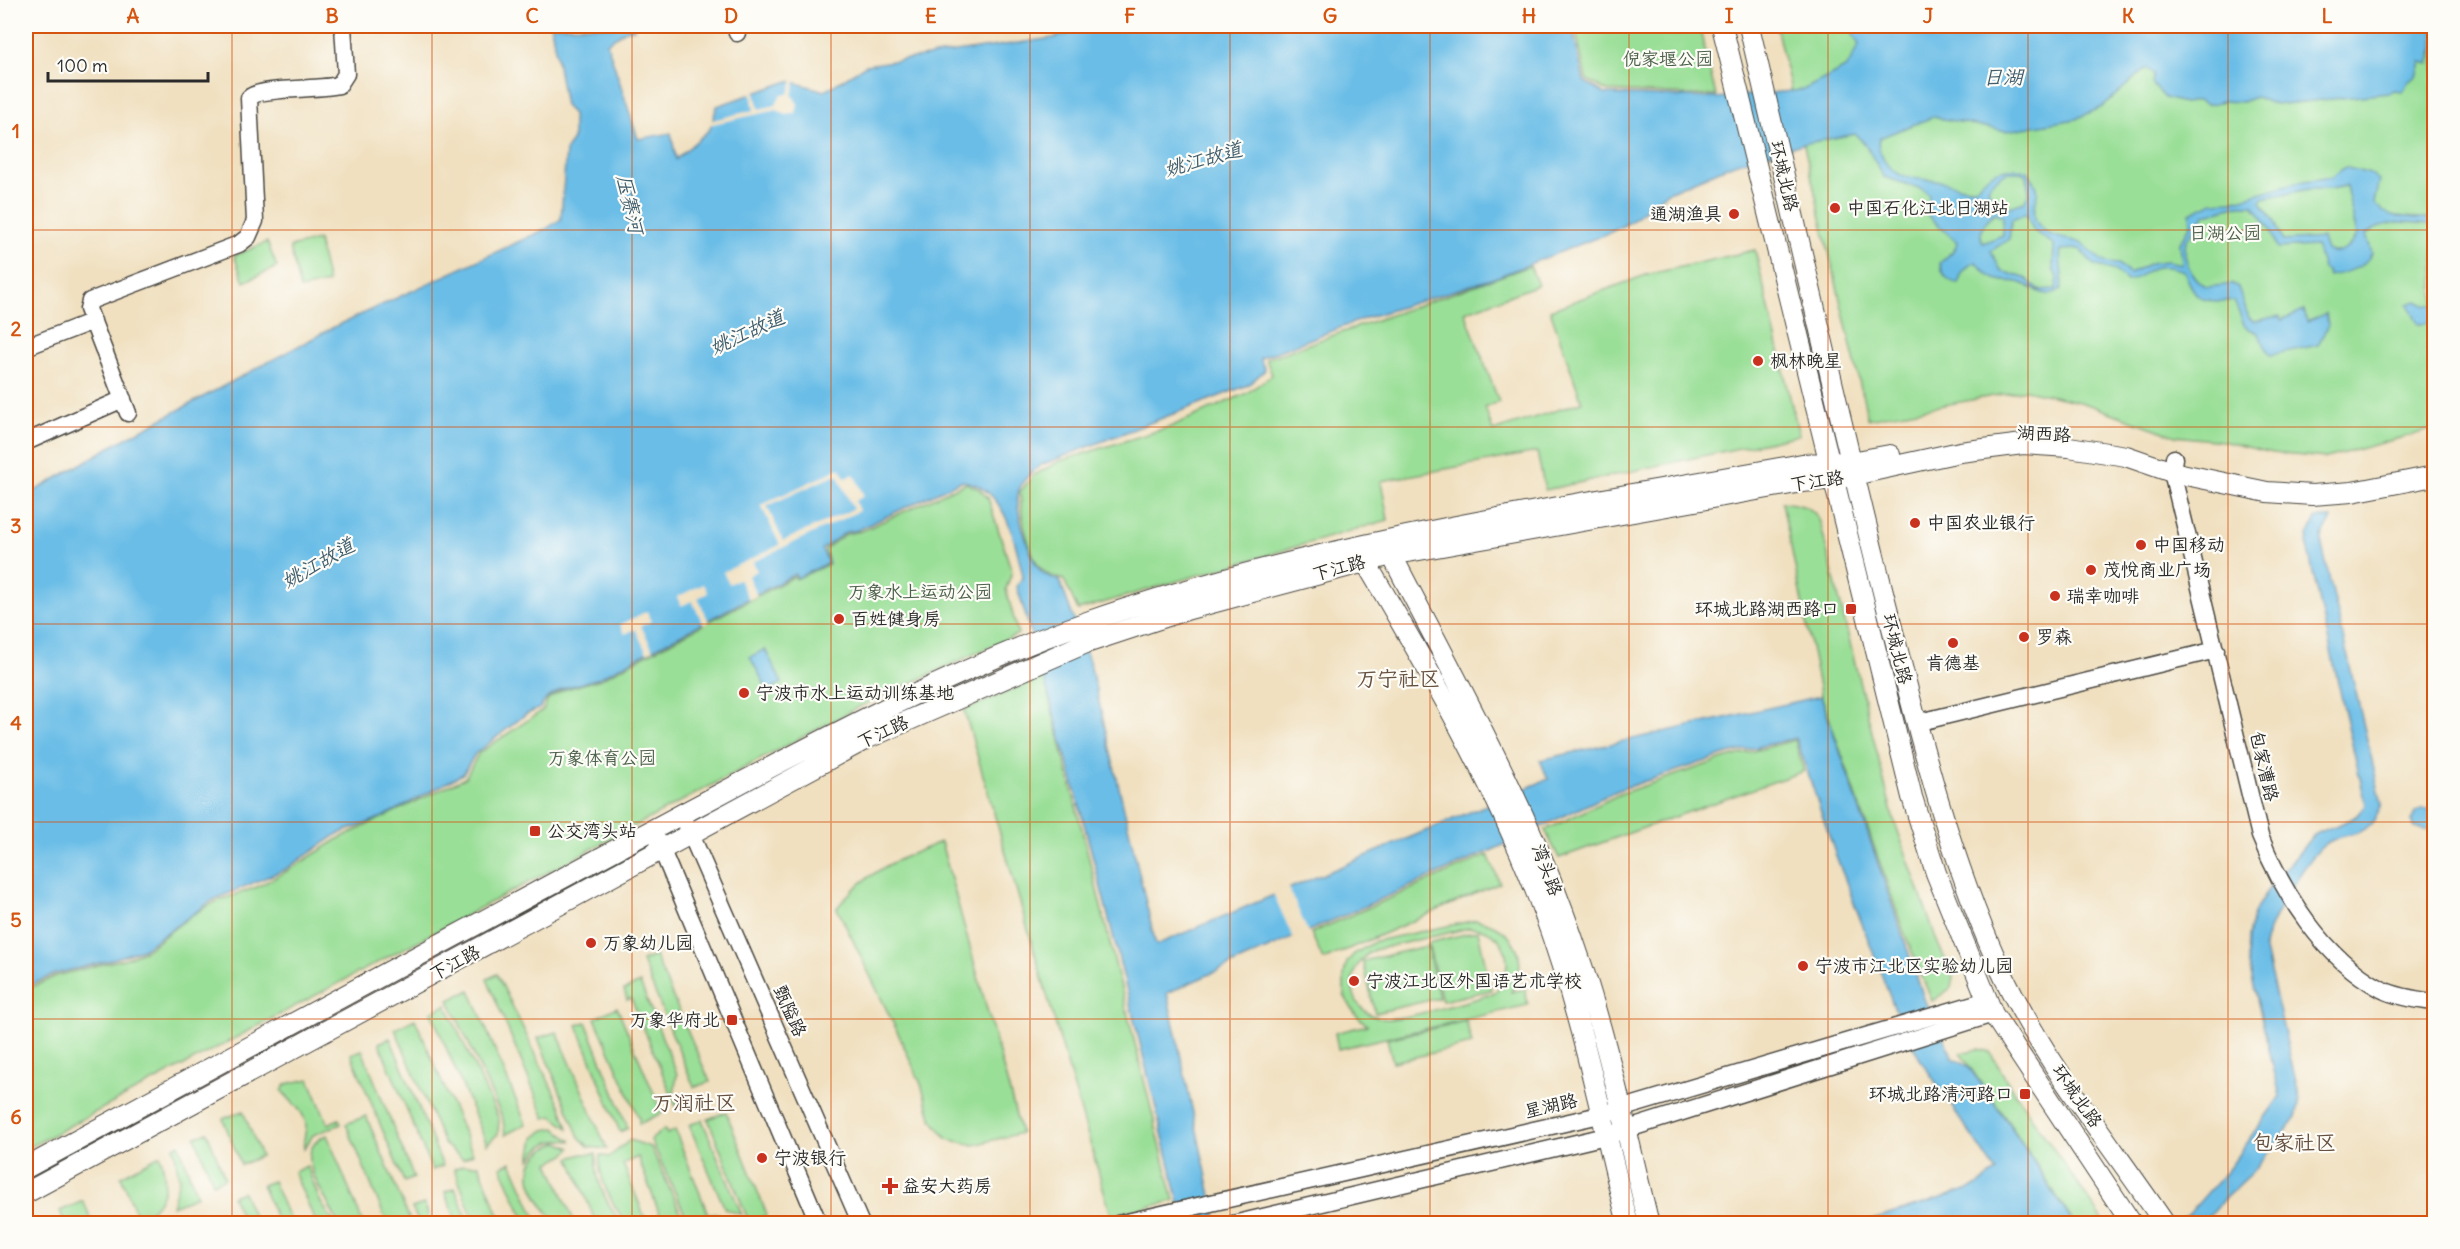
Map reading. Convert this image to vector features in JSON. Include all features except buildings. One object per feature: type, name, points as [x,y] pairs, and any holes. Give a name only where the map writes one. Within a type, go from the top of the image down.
[{"type":"main road","name":"环城北路","points":[[1722,26],[1761,180],[1957,862],[1999,966],[2041,1043],[2165,1224]]},
{"type":"main road","name":"环城北路","points":[[1749,26],[1782,170],[1912,797],[1943,892],[1990,1007],[2132,1224]]},
{"type":"main road","name":"湖西路","points":[[1843,470],[2023,444],[2069,447],[2173,465],[2232,485],[2266,492],[2312,495],[2352,492],[2434,476]]},
{"type":"main road","name":"下江路","points":[[26,1168],[852,724],[1013,651],[1084,623],[1184,591],[1361,553],[1803,465],[1843,470]]},
{"type":"main road","name":"湾头路","points":[[1387,548],[1461,684],[1525,842],[1578,951],[1622,1109],[1649,1224]]},
{"type":"main road","name":"下江路","points":[[26,1193],[868,738],[1086,643],[1361,553]]},
{"type":"main road","name":"湾头路","points":[[1361,553],[1504,793]]},
{"type":"main road","name":"湾头路","points":[[1525,842],[1569,992],[1628,1224]]},
{"type":"street","points":[[26,442],[126,406],[88,304],[95,298],[239,244],[248,237],[255,221],[249,98],[258,92],[316,90],[339,85],[346,74],[343,26]]},
{"type":"street","points":[[26,348],[93,321]]},
{"type":"street","name":"包家漕路","points":[[2173,465],[2260,836],[2276,874],[2314,931],[2354,968],[2382,989],[2434,1002]]},
{"type":"street","points":[[1916,723],[2216,650]]},
{"type":"street","name":"甄隘路","points":[[682,814],[861,1224]]},
{"type":"street","points":[[653,829],[819,1224]]},
{"type":"street","points":[[1233,1224],[1627,1130],[1990,1007]]},
{"type":"street","name":"星湖路","points":[[1118,1224],[1600,1115],[1990,1007]]},
{"type":"green space","name":"倪家堰公园","points":[[1575,26],[1699,26],[1716,96],[1607,91],[1586,79]]},
{"type":"green space","name":"日湖公园","points":[[1776,26],[2434,26],[2434,429],[2326,458],[2272,453],[2222,441],[2175,436],[2084,403],[2026,390],[1868,419]]},
{"type":"green space","points":[[318,240],[328,283],[300,289],[290,247]]},
{"type":"green space","points":[[267,242],[277,267],[244,282],[234,256]]},
{"type":"green space","points":[[1755,250],[1799,435],[1545,490],[1537,452],[1381,481],[1388,520],[1078,610],[1064,580],[1046,573],[1034,558],[1024,523],[1020,492],[1034,475],[1060,461],[1170,427],[1247,393],[1272,375],[1266,359],[1530,266],[1538,285],[1465,312],[1499,402],[1485,408],[1493,431],[1582,402],[1550,310],[1646,275]]},
{"type":"green space","name":"万象体育公园","points":[[966,483],[979,489],[988,498],[1012,572],[1006,589],[1018,634],[861,706],[26,1149],[26,990],[56,976],[127,958],[146,950],[192,915],[215,902],[257,887],[340,838],[465,778],[479,753],[543,710],[548,699],[563,690],[601,679],[795,576],[796,579],[829,564],[825,549],[846,534],[862,531]]},
{"type":"green space","points":[[1782,502],[1809,509],[1814,512],[1820,522],[1893,817],[1938,944],[1953,976],[1951,988],[1932,1001],[1904,932],[1820,692]]},
{"type":"green space","points":[[1044,677],[1174,1201],[1111,1215],[964,710]]},
{"type":"green space","points":[[1795,740],[1804,771],[1559,858],[1545,830],[1620,794],[1723,759]]},
{"type":"green space","points":[[941,842],[1021,1133],[974,1145],[947,1139],[932,1120],[921,1084],[837,908],[847,895],[871,876],[897,860]]},
{"type":"green space","points":[[1488,855],[1500,883],[1323,960],[1311,933]]},
{"type":"green space","points":[[1476,920],[1489,923],[1500,929],[1515,946],[1520,968],[1511,992],[1525,989],[1528,1005],[1338,1049],[1335,1033],[1367,1025],[1355,1014],[1344,995],[1344,974],[1347,962],[1354,954],[1376,941]],"holes":[[[1469,928],[1482,929],[1500,941],[1505,950],[1506,971],[1495,992],[1440,1008],[1386,1019],[1373,1016],[1356,1000],[1353,990],[1356,968],[1363,958],[1374,950]]]},
{"type":"green space","points":[[1478,931],[1491,990],[1442,1001],[1428,943]]},
{"type":"green space","points":[[1427,946],[1439,998],[1375,1013],[1363,961]]},
{"type":"green space","points":[[655,956],[710,1082],[694,1087],[642,961]]},
{"type":"green space","points":[[497,974],[561,1107],[568,1128],[552,1116],[545,1118],[487,979]]},
{"type":"green space","points":[[640,983],[677,1074],[674,1094],[680,1104],[676,1106],[631,998],[627,1000],[624,990]]},
{"type":"green space","points":[[470,990],[526,1124],[505,1135],[503,1119],[449,1000]]},
{"type":"green space","points":[[446,1005],[499,1119],[498,1134],[487,1144],[431,1012]]},
{"type":"green space","points":[[617,1007],[662,1113],[639,1124],[639,1118],[595,1018]]},
{"type":"green space","points":[[415,1019],[473,1154],[463,1159],[444,1144],[395,1029]]},
{"type":"green space","points":[[1466,1021],[1472,1044],[1393,1062],[1387,1039]]},
{"type":"green space","points":[[586,1022],[628,1128],[620,1132],[577,1025]]},
{"type":"green space","points":[[557,1032],[607,1149],[589,1147],[579,1137],[538,1038]]},
{"type":"green space","points":[[390,1038],[443,1166],[432,1170],[379,1043]]},
{"type":"green space","points":[[1978,1049],[1990,1052],[2010,1086],[2105,1223],[2074,1223],[2014,1130],[1960,1053]]},
{"type":"green space","points":[[362,1050],[414,1178],[404,1182],[351,1054]]},
{"type":"green space","points":[[309,1079],[328,1124],[339,1119],[341,1124],[313,1135],[304,1149],[305,1121],[300,1111],[282,1091],[286,1084]]},
{"type":"green space","points":[[243,1111],[261,1156],[241,1165],[223,1119]]},
{"type":"green space","points":[[726,1112],[767,1215],[749,1222],[708,1119]]},
{"type":"green space","points":[[366,1116],[411,1223],[387,1223],[346,1124]]},
{"type":"green space","points":[[702,1120],[742,1215],[725,1209],[689,1125]]},
{"type":"green space","points":[[555,1128],[572,1141],[559,1140],[548,1143],[539,1149],[530,1160],[534,1138],[544,1130]]},
{"type":"green space","points":[[664,1129],[667,1134],[675,1130],[708,1214],[720,1214],[722,1223],[689,1223],[651,1140]]},
{"type":"green space","points":[[207,1132],[225,1178],[213,1183],[195,1137]]},
{"type":"green space","points":[[327,1135],[363,1223],[338,1223],[314,1176],[310,1163],[310,1152],[316,1142]]},
{"type":"green space","points":[[630,1140],[651,1147],[685,1223],[663,1223],[638,1157],[623,1164],[647,1223],[626,1223],[621,1216],[603,1182],[600,1155],[609,1157]]},
{"type":"green space","points":[[558,1142],[571,1148],[565,1155],[549,1163],[575,1223],[556,1223],[540,1202],[530,1180],[530,1169],[534,1159],[543,1150]]},
{"type":"green space","points":[[179,1144],[197,1196],[172,1206],[179,1179],[174,1147]]},
{"type":"green space","points":[[582,1154],[596,1154],[599,1182],[610,1207],[621,1223],[596,1223],[570,1158]]},
{"type":"green space","points":[[160,1155],[165,1176],[163,1192],[155,1207],[139,1221],[121,1176]]},
{"type":"green space","points":[[511,1162],[538,1223],[526,1223],[501,1167]]},
{"type":"green space","points":[[464,1165],[479,1165],[502,1223],[475,1223],[454,1169]]},
{"type":"green space","points":[[307,1166],[320,1201],[334,1223],[316,1223],[294,1172]]},
{"type":"green space","points":[[273,1181],[291,1223],[278,1223],[262,1185]]},
{"type":"green space","points":[[455,1188],[469,1223],[457,1223],[445,1192]]},
{"type":"green space","points":[[243,1192],[256,1223],[244,1223],[232,1196]]},
{"type":"green space","points":[[83,1201],[93,1223],[65,1223],[60,1211]]},
{"type":"green space","points":[[424,1204],[432,1223],[419,1223],[412,1208]]},
{"type":"water","points":[[551,26],[634,26],[634,29],[626,30],[607,43],[638,139],[671,133],[676,159],[710,129],[717,106],[789,81],[825,91],[866,65],[1053,38],[1095,26],[1572,26],[1584,81],[1605,94],[1716,98],[1803,90],[1847,67],[1859,45],[1849,26],[2434,26],[2434,47],[2429,64],[2421,62],[2417,76],[2408,82],[2403,91],[2394,90],[2389,93],[2275,105],[2256,97],[2242,102],[2222,101],[2207,105],[2198,101],[2184,103],[2165,98],[2152,84],[2154,74],[2146,68],[2102,107],[2076,119],[2006,131],[1933,117],[1879,138],[1879,150],[1889,167],[1908,177],[1976,188],[1986,177],[1998,171],[2020,169],[2027,171],[2037,187],[2035,215],[2043,230],[2080,243],[2099,259],[2107,263],[2119,264],[2129,274],[2150,263],[2167,261],[2182,264],[2180,243],[2191,225],[2190,213],[2213,202],[2232,201],[2298,182],[2332,177],[2345,167],[2370,174],[2379,181],[2374,203],[2378,208],[2392,215],[2431,219],[2434,220],[2434,225],[2399,222],[2374,229],[2366,234],[2372,253],[2369,258],[2359,267],[2348,272],[2329,276],[2323,269],[2316,246],[2277,248],[2269,227],[2253,205],[2239,205],[2206,214],[2186,241],[2185,254],[2196,279],[2207,287],[2233,284],[2238,287],[2249,318],[2254,321],[2280,316],[2281,320],[2304,310],[2307,322],[2326,313],[2328,325],[2318,345],[2270,355],[2258,333],[2245,327],[2234,301],[2207,300],[2197,295],[2184,271],[2171,267],[2158,267],[2134,280],[2127,281],[2115,271],[2094,265],[2080,249],[2061,250],[2061,289],[2050,294],[2045,294],[2021,283],[1996,280],[1976,262],[1964,270],[1959,283],[1949,280],[1942,271],[1940,263],[1955,249],[1957,242],[1927,215],[1929,195],[1922,189],[1884,177],[1865,144],[1855,134],[1802,144],[1734,164],[1666,193],[1630,222],[1611,232],[1497,277],[1366,318],[1260,358],[1265,370],[1248,385],[1041,465],[1027,477],[1019,490],[1019,512],[1029,548],[1043,573],[1060,581],[1090,664],[1156,945],[1548,779],[1540,760],[1821,696],[1925,1001],[1954,1059],[1968,1066],[2014,1131],[2073,1223],[2016,1221],[2014,1224],[1863,1223],[1973,1188],[1996,1172],[1920,1059],[1895,1010],[1835,853],[1796,738],[1724,755],[1616,791],[1497,848],[1167,993],[1217,1223],[1184,1223],[1084,824],[1017,587],[1023,576],[1016,547],[1006,517],[998,504],[976,485],[961,481],[858,530],[846,532],[822,549],[828,563],[797,578],[795,574],[599,678],[562,689],[547,698],[540,708],[525,715],[475,754],[463,774],[383,817],[338,834],[286,869],[213,900],[143,949],[55,974],[26,987],[26,496],[117,443],[334,327],[546,229],[561,219],[566,150],[573,139],[573,114],[565,106]],"holes":[[[2007,172],[2021,172],[2026,175],[2029,192],[2024,202],[2010,207],[1996,205],[1988,189],[1991,183]],[[2346,186],[2357,235],[2348,247],[2336,252],[2326,250],[2322,238],[2283,241],[2274,220],[2261,202],[2263,198],[2309,189]],[[1994,213],[2003,216],[2003,235],[1983,243],[1981,231]],[[2026,214],[2034,231],[2054,245],[2053,270],[2058,278],[2056,289],[2039,290],[2025,278],[2001,271],[1991,251],[2009,239],[2012,219]]]},
{"type":"water","points":[[2417,301],[2424,305],[2434,305],[2434,323],[2418,324],[2408,304]]},
{"type":"water","points":[[2316,518],[2332,518],[2322,537],[2322,546],[2382,804],[2369,826],[2355,834],[2331,841],[2315,855],[2279,909],[2264,946],[2298,1090],[2299,1104],[2296,1117],[2252,1173],[2223,1200],[2203,1223],[2168,1224],[2187,1216],[2231,1166],[2280,1096],[2249,965],[2250,925],[2256,909],[2265,894],[2312,836],[2349,820],[2366,805],[2307,546],[2308,536]]},
{"type":"water","points":[[765,649],[782,683],[768,691],[750,657]]},
{"type":"water","points":[[2421,809],[2434,809],[2434,835],[2432,831],[2415,828],[2411,822],[2415,813]]},
{"type":"pier","points":[[793,80],[796,81],[792,95],[798,104],[796,113],[786,115],[777,110],[708,125],[709,121],[754,110],[751,92],[754,90],[759,109],[776,105],[780,96],[789,93]]},
{"type":"pier","points":[[840,468],[845,478],[854,474],[864,496],[855,501],[859,511],[753,562],[757,571],[748,576],[757,596],[749,600],[739,579],[729,584],[723,572],[780,545],[761,505]],"holes":[[[837,474],[853,509],[783,541],[767,506]]]},
{"type":"pier","points":[[703,584],[708,593],[698,598],[709,622],[704,625],[692,601],[681,606],[677,597]]},
{"type":"pier","points":[[647,611],[651,621],[641,626],[653,650],[647,653],[635,629],[625,634],[620,625]]},
{"type":"pier","points":[[1288,887],[1309,934],[1294,940],[1273,893]]},
{"type":"place","name":"中国石化江北日湖站","points":[[1835,208]]},
{"type":"place","name":"通湖渔具","points":[[1734,214]]},
{"type":"place","name":"枫林晚星","points":[[1758,361]]},
{"type":"place","name":"中国农业银行","points":[[1915,523]]},
{"type":"place","name":"中国移动","points":[[2141,545]]},
{"type":"place","name":"茂悦商业广场","points":[[2091,570]]},
{"type":"place","name":"瑞幸咖啡","points":[[2055,596]]},
{"type":"place","name":"环城北路湖西路口","points":[[1851,609]]},
{"type":"place","name":"百姓健身房","points":[[839,619]]},
{"type":"place","name":"罗森","points":[[2024,637]]},
{"type":"place","name":"肯德基","points":[[1953,643]]},
{"type":"place","name":"宁波市水上运动训练基地","points":[[744,693]]},
{"type":"place","name":"公交湾头站","points":[[535,831]]},
{"type":"place","name":"万象幼儿园","points":[[591,943]]},
{"type":"place","name":"宁波市江北区实验幼儿园","points":[[1803,966]]},
{"type":"place","name":"宁波江北区外国语艺术学校","points":[[1354,981]]},
{"type":"place","name":"万象华府北","points":[[732,1020]]},
{"type":"place","name":"环城北路清河路口","points":[[2025,1094]]},
{"type":"place","name":"宁波银行","points":[[762,1158]]},
{"type":"place","name":"益安大药房","points":[[890,1186]]},
{"type":"district","name":"万宁社区","points":[[1398,679]]},
{"type":"district","name":"万润社区","points":[[694,1103]]},
{"type":"district","name":"包家社区","points":[[2294,1143]]},
{"type":"water label","name":"日湖","points":[[2003,77]]},
{"type":"water label","name":"姚江故道","points":[[1203,159]]},
{"type":"water label","name":"压赛河","points":[[630,204]]},
{"type":"water label","name":"姚江故道","points":[[747,332]]},
{"type":"water label","name":"姚江故道","points":[[318,563]]},
{"type":"park label","name":"万象水上运动公园","points":[[920,592]]}]
